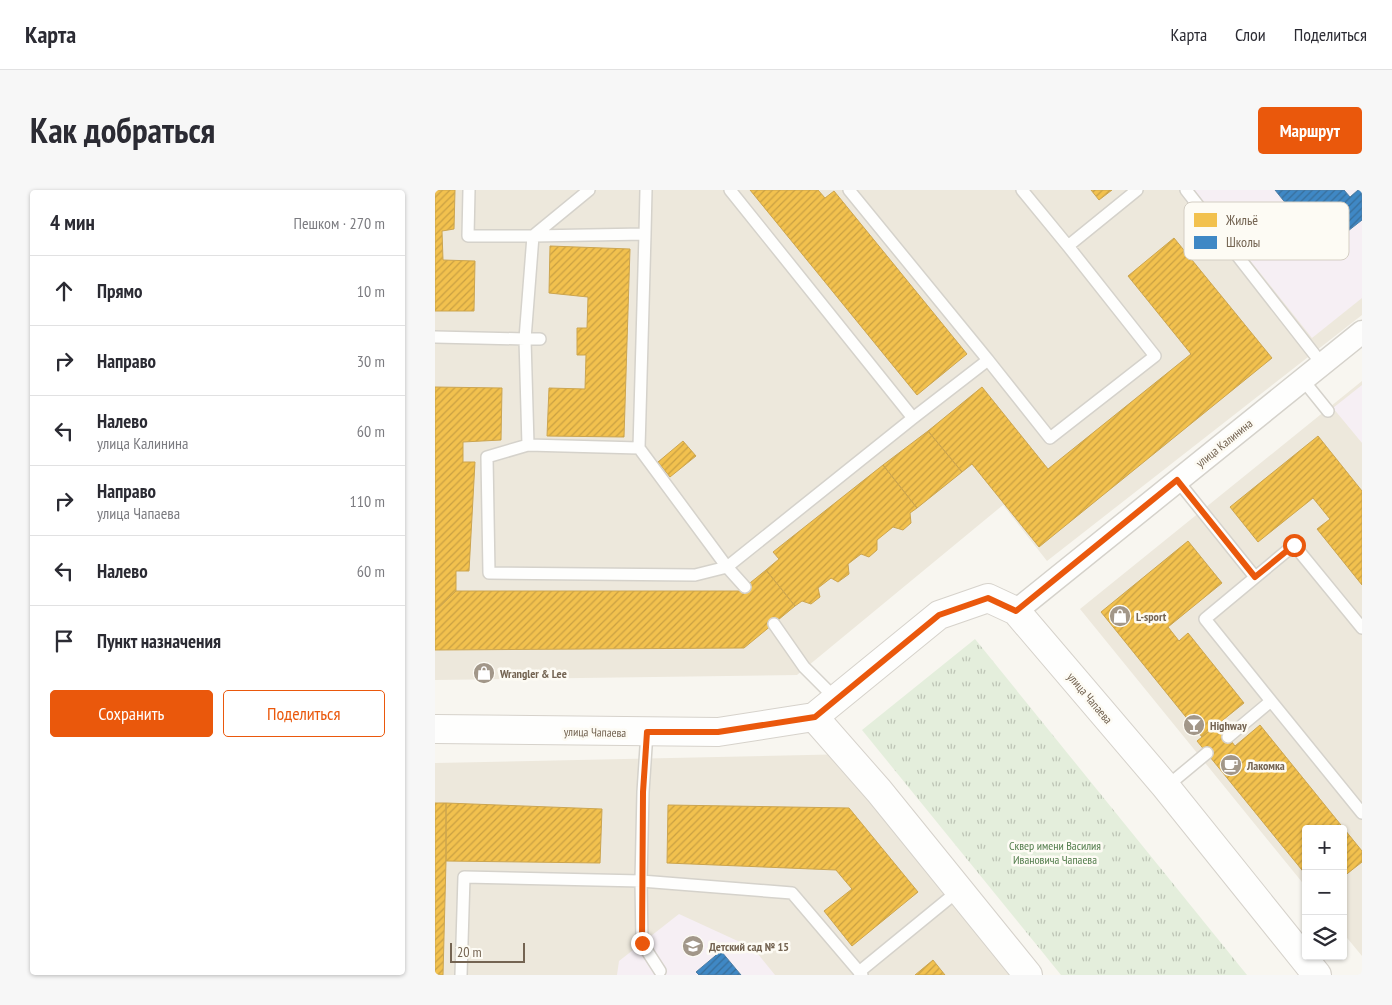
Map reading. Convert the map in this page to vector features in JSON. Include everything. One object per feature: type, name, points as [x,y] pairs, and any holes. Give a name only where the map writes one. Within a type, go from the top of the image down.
[{"type":"street","name":"улица Калинина","points":[[1016,611],[1362,332]]},
{"type":"street","name":"улица Чапаева","points":[[435,729],[718,732],[815,717],[939,615],[988,598],[1016,611],[1167,787],[1317,975]]},
{"type":"street","points":[[815,717],[879,791],[958,891],[1028,975]]},
{"type":"lane","points":[[469,190],[468,236],[645,234]]},
{"type":"lane","points":[[528,445],[525,339],[533,236],[589,190]]},
{"type":"lane","points":[[646,190],[639,448],[727,567],[745,587]]},
{"type":"lane","points":[[730,190],[913,418]]},
{"type":"lane","points":[[849,190],[1050,438],[1155,356],[1022,190]]},
{"type":"lane","points":[[1068,246],[1137,190]]},
{"type":"lane","points":[[1186,190],[1195,202]]},
{"type":"lane","points":[[1241,260],[1322,364]]},
{"type":"lane","points":[[435,337],[540,339]]},
{"type":"lane","points":[[639,448],[528,445],[487,457],[489,573],[695,575],[727,567],[988,360]]},
{"type":"lane","points":[[1303,380],[1328,411]]},
{"type":"lane","points":[[1177,480],[1255,577]]},
{"type":"lane","points":[[1362,628],[1294,545],[1205,619],[1362,813]]},
{"type":"lane","points":[[774,624],[804,667],[835,699]]},
{"type":"lane","points":[[1228,736],[1271,701]]},
{"type":"lane","points":[[647,732],[643,792],[642,943],[660,971]]},
{"type":"lane","points":[[1167,787],[1207,753]]},
{"type":"lane","points":[[461,975],[464,877],[641,881],[792,893],[861,974],[958,891]]},
{"type":"shaded area","points":[[435,190],[1362,190],[1362,315],[1047,561],[1003,505],[797,675],[435,680]]},
{"type":"shaded area","points":[[1194,190],[1362,190],[1362,298],[1312,338],[1250,260],[1349,260],[1349,202],[1204,202]]},
{"type":"shaded area","points":[[1362,381],[1362,956],[1347,938],[1347,825],[1302,825],[1302,882],[1080,609]]},
{"type":"shaded area","points":[[1362,385],[1362,443],[1333,408]]},
{"type":"shaded area","points":[[853,754],[1029,975],[435,975],[435,763]]},
{"type":"shaded area","name":"Детский сад № 15","points":[[679,914],[753,948],[775,975],[617,975],[619,961]]},
{"type":"green space","name":"Сквер имени Василия Ивановича Чапаева","points":[[975,639],[1247,975],[1061,975],[862,730]]},
{"type":"building: Жильё","points":[[435,190],[455,190],[454,229],[442,231],[443,260],[475,261],[474,311],[435,311]]},
{"type":"building: Жильё","points":[[750,190],[818,190],[825,198],[834,191],[967,354],[917,395]]},
{"type":"building: Жильё","points":[[1091,190],[1112,190],[1099,200]]},
{"type":"building: Жильё","points":[[1174,238],[1184,250],[1184,260],[1192,260],[1272,358],[1039,547],[972,464],[962,472],[928,431],[982,387],[1048,469],[1191,354],[1128,276]]},
{"type":"building: Жильё","points":[[550,246],[630,249],[624,437],[547,436],[549,388],[585,389],[586,355],[577,355],[577,328],[587,328],[588,297],[549,293]]},
{"type":"building: Жильё","points":[[435,387],[502,388],[501,440],[463,442],[463,462],[475,462],[469,571],[456,571],[456,591],[435,611]]},
{"type":"building: Жильё","points":[[928,431],[962,472],[917,508],[883,465]]},
{"type":"building: Жильё","points":[[1318,436],[1362,491],[1362,585],[1317,529],[1330,519],[1313,498],[1258,542],[1230,507]]},
{"type":"building: Жильё","points":[[683,441],[696,456],[670,477],[658,462]]},
{"type":"building: Жильё","points":[[883,465],[917,508],[910,513],[911,523],[903,530],[893,527],[877,540],[877,550],[869,557],[861,554],[848,564],[849,574],[838,582],[831,578],[818,588],[820,597],[811,604],[802,601],[795,606],[766,570],[779,559],[773,552]]},
{"type":"building: Жильё","points":[[1188,541],[1222,583],[1168,627],[1179,641],[1188,633],[1244,703],[1202,737],[1101,612]]},
{"type":"building: Жильё","points":[[766,570],[795,606],[744,648],[435,650],[435,611],[456,591],[740,591]]},
{"type":"building: Жильё","points":[[1218,724],[1235,746],[1260,725],[1341,825],[1302,825],[1302,870],[1197,741]]},
{"type":"building: Жильё","points":[[435,803],[446,803],[443,975],[435,975]]},
{"type":"building: Жильё","points":[[446,803],[602,809],[600,863],[446,861]]},
{"type":"building: Жильё","points":[[668,805],[849,808],[918,892],[852,946],[824,911],[852,889],[836,870],[667,863]]},
{"type":"building: Жильё","points":[[1347,832],[1362,851],[1362,862],[1347,874]]},
{"type":"building: Жильё","points":[[933,960],[945,975],[915,975]]},
{"type":"building: Школы","points":[[1275,190],[1344,190],[1350,197],[1358,190],[1362,190],[1362,220],[1349,230],[1349,202],[1285,202]]},
{"type":"building: Школы","points":[[721,951],[741,975],[699,975],[696,972]]},
{"type":"place","name":"L-sport","points":[[1120,616]]},
{"type":"place","name":"Wrangler & Lee","points":[[484,673]]},
{"type":"place","name":"Highway","points":[[1194,725]]},
{"type":"place","name":"Лакомка","points":[[1231,765]]},
{"type":"place","name":"Детский сад № 15","points":[[693,946]]},
{"type":"route","points":[[642,943],[643,792],[647,732],[718,732],[815,717],[939,615],[988,598],[1016,611],[1177,480],[1255,577],[1294,545]]}]
